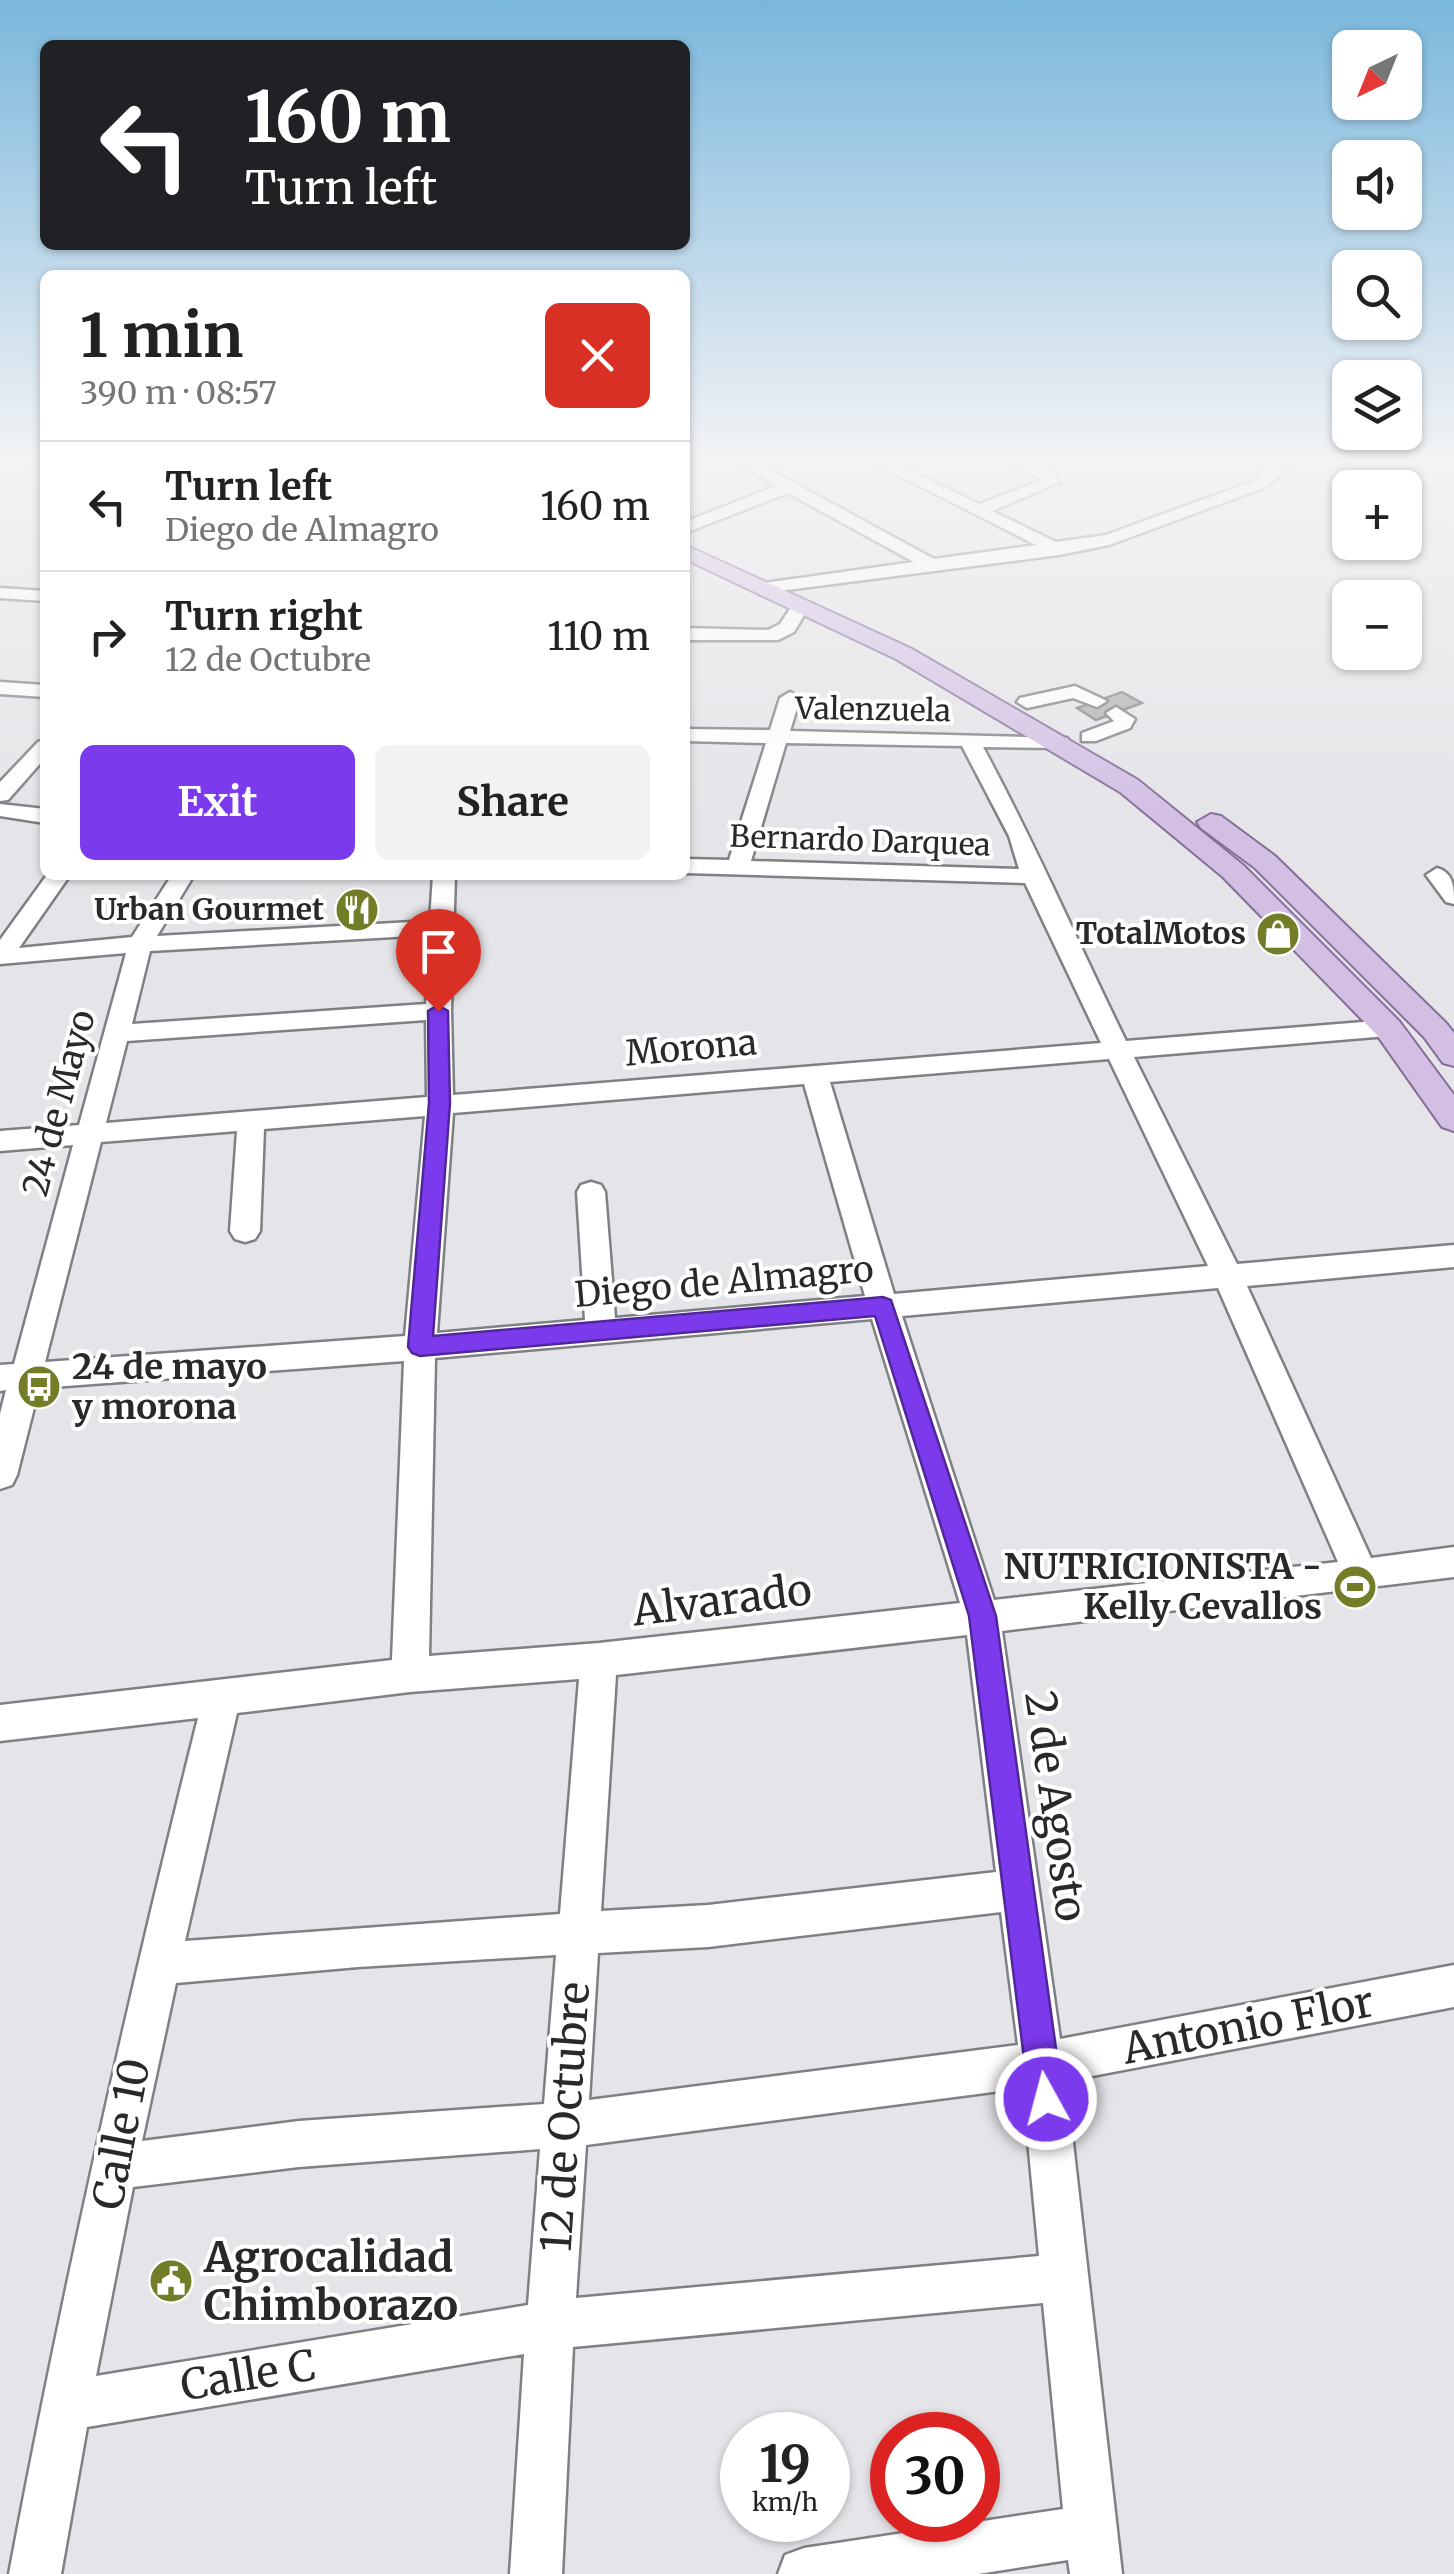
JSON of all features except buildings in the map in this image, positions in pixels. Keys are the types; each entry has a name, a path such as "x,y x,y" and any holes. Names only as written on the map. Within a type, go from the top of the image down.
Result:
{"main road":[{"path":"756,578 924,646 1089,737 1152,778 1265,862 1444,1030 1454,1054"},
{"path":"762,578 800,607 904,654 1060,742 1129,786 1233,870 1388,1028 1454,1120"}],"street":[{"path":"774,585 828,578"},
{"path":"0,593 40,596"},
{"path":"690,634 771,636 787,628 800,607"},
{"path":"0,688 40,691"},
{"path":"1027,702 1076,692 1097,701"},
{"path":"738,867 790,698"},
{"path":"1089,737 1123,724 1125,718 1116,713"},
{"name":"Valenzuela","path":"690,735 1060,742"},
{"path":"970,742 1020,836 1033,876 1228,1276 1360,1575"},
{"path":"0,795 40,751"},
{"path":"0,810 40,815"},
{"name":"Bernardo Darquea","path":"690,866 1033,876"},
{"path":"1437,875 1454,897"},
{"path":"0,958 55,880"},
{"name":"24 de Mayo","path":"0,1475 13,1377 89,1136 140,944 179,880"},
{"path":"410,1675 420,1347 440,1103 438,1011 444,880"},
{"path":"0,958 140,944 444,927"},
{"path":"116,1033 438,1011"},
{"name":"Morona","path":"0,1141 1388,1028"},
{"name":"2 de Agosto","path":"814,1073 982,1616 1042,2064 1094,2552"},
{"path":"244,1231 251,1120"},
{"path":"591,1192 600,1331"},
{"name":"Diego de Almagro","path":"13,1377 420,1347 1454,1256"},
{"name":"Alvarado","path":"0,1723 410,1675 599,1660 1454,1562"},
{"name":"12 de Octubre","path":"536,2574 550,2325 599,1660"},
{"name":"Calle 10","path":"35,2574 65,2406 157,1964 222,1698"},
{"path":"157,1964 358,1946 708,1926 1019,1890"},
{"name":"Antonio Flor","path":"114,2166 298,2144 565,2125 1042,2064 1454,1986"},
{"name":"Calle C","path":"65,2406 550,2325 1065,2277"},
{"path":"804,2574 1094,2552"}],"place":[{"name":"Urban Gourmet","path":"357,910"},
{"name":"TotalMotos","path":"1278,934"},
{"name":"24 de mayo y morona","path":"39,1387"},
{"name":"NUTRICIONISTA - Kelly Cevallos","path":"1355,1587"},
{"name":"Agrocalidad Chimborazo","path":"171,2281"}],"route":[{"path":"438,1011 440,1103 420,1347 883,1306 982,1616 1046,2099"}]}
